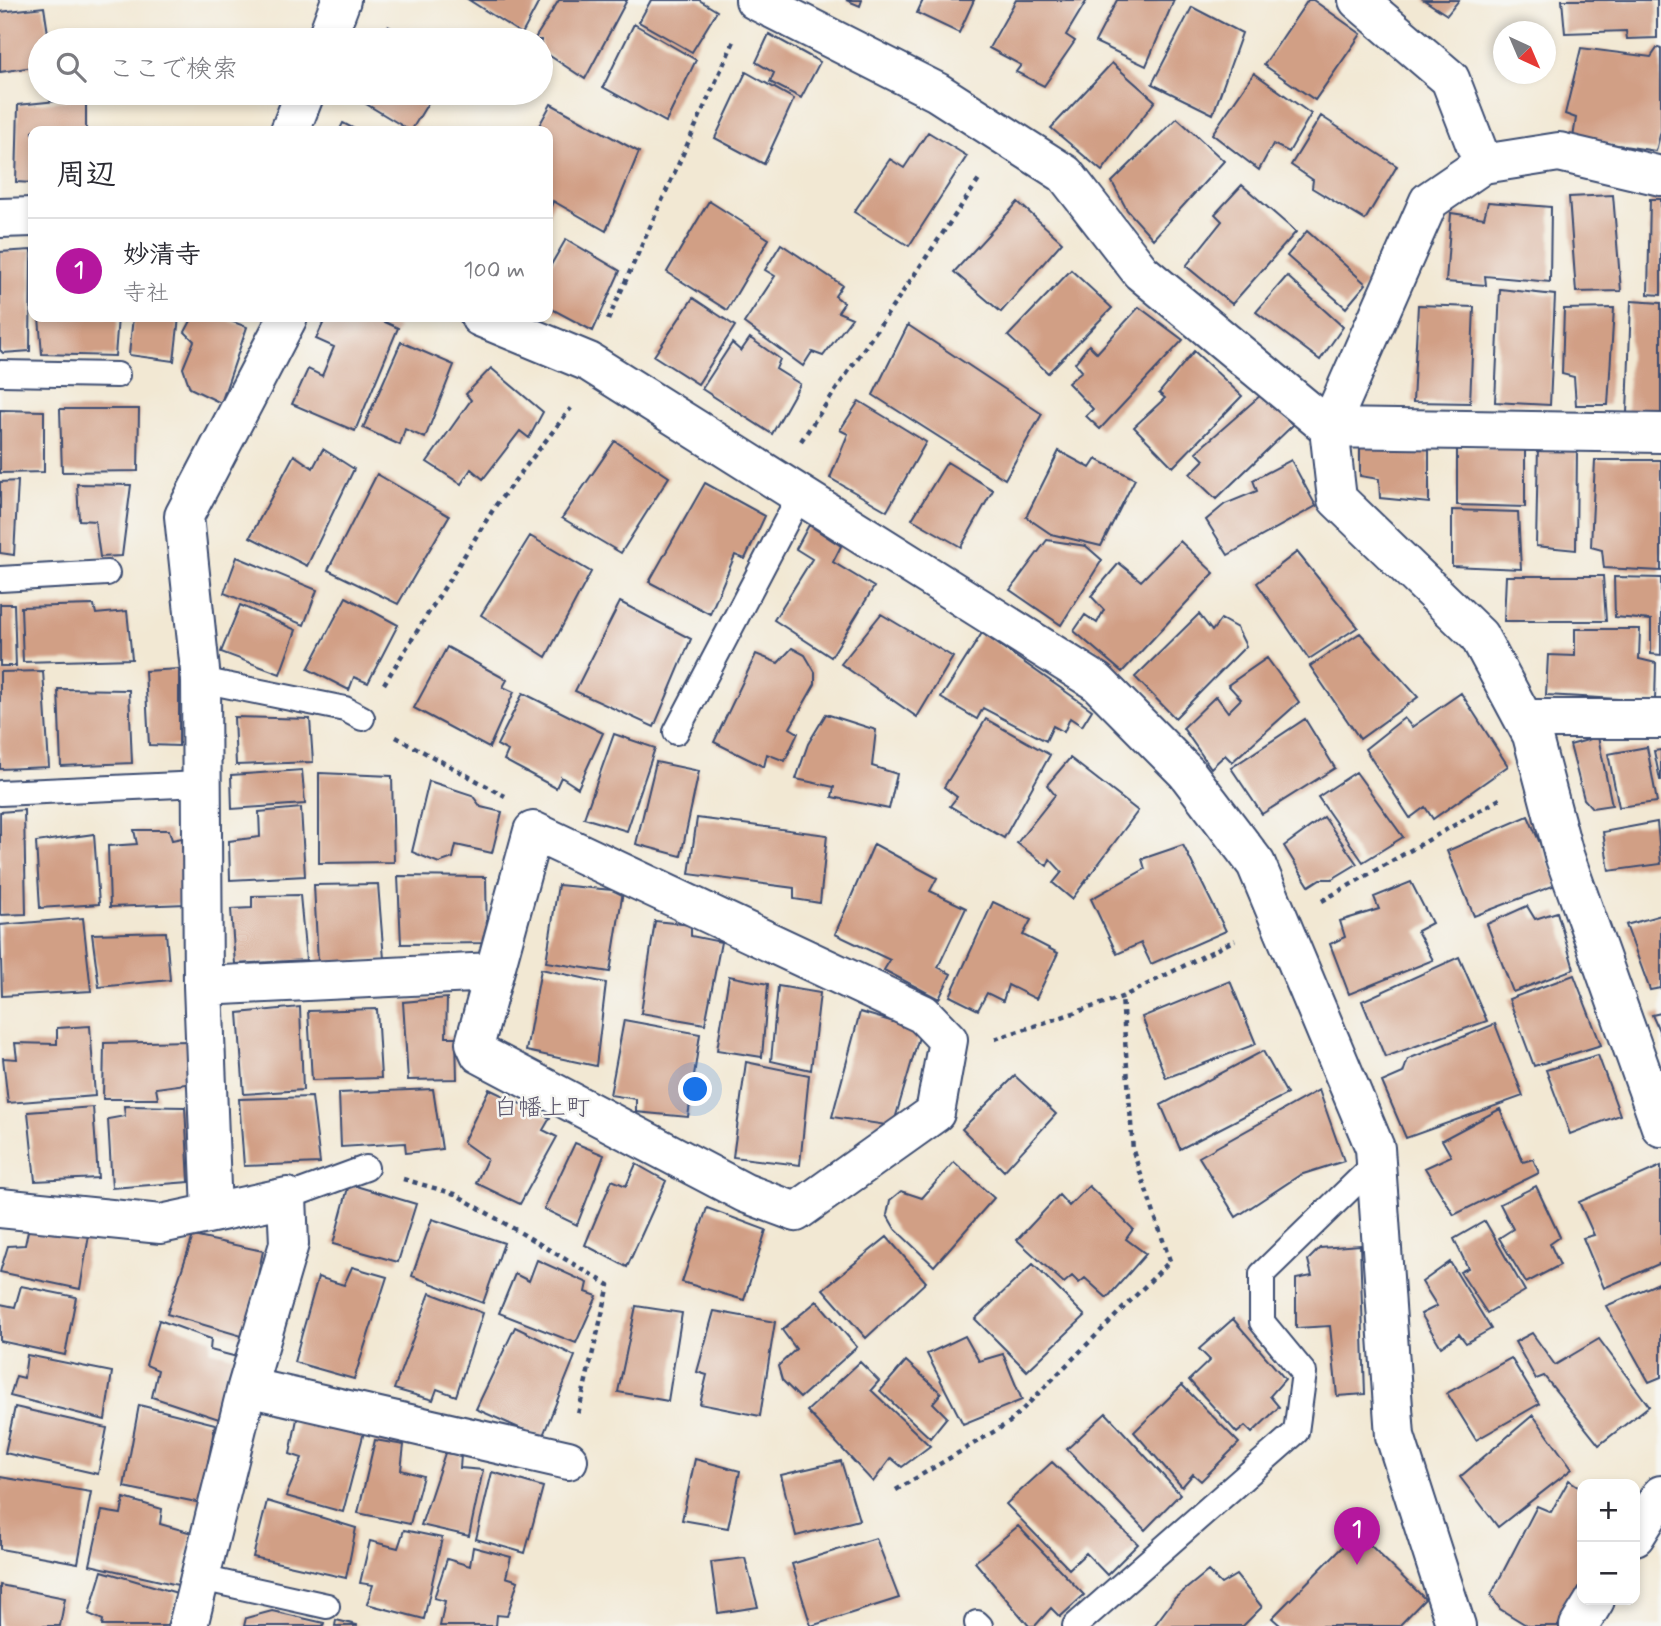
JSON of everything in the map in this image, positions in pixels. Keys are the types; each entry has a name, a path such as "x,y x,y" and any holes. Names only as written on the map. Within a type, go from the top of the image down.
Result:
{"street":[{"path":"330,28 341,0"},
{"path":"755,0 937,92 1065,174 1141,272 1329,428 1661,433"},
{"path":"1359,0 1450,79 1483,164"},
{"path":"292,126 300,105"},
{"path":"1661,176 1559,152 1483,164 1429,201 1329,428 1338,499 1479,636 1532,735 1564,855 1661,1127"},
{"path":"0,218 28,217"},
{"path":"212,1212 203,986 201,680 184,516 285,322"},
{"path":"492,322 594,366 1097,682 1187,773 1256,864 1375,1148 1395,1436 1456,1626"},
{"path":"1524,719 1661,719"},
{"path":"533,831 923,1014 948,1040 935,1113 796,1212 745,1193 480,1055 475,1043 533,831"},
{"path":"203,986 493,972"},
{"path":"0,1208 161,1224 288,1196 289,1244 247,1387 188,1626"},
{"path":"247,1387 568,1460"},
{"path":"1640,1528 1661,1495"},
{"path":"1579,1626 1592,1605"}],"lane":[{"path":"0,373 117,375"},
{"path":"676,732 787,487"},
{"path":"0,579 107,573"},
{"path":"201,680 345,709 362,718"},
{"path":"0,793 201,784"},
{"path":"1074,1626 1296,1432 1304,1373 1262,1322 1262,1274 1376,1163"},
{"path":"288,1196 366,1168"},
{"path":"201,1578 327,1606"}],"path":[{"path":"533,831 519,804 362,718 496,505 594,366 736,37"},
{"path":"787,487 1008,137"},
{"path":"945,1056 1122,997 1280,921 1543,774"},
{"path":"896,1490 1010,1422 1170,1261 1133,1151 1122,997"},
{"path":"366,1168 455,1194 609,1285 568,1460"}],"building":[{"path":"469,0 540,0 525,28 513,28"},
{"path":"559,0 627,0 585,79 553,58 553,28 542,28"},
{"path":"651,0 699,0 717,11 692,52 639,22"},
{"path":"846,0 862,0 860,6"},
{"path":"923,0 974,0 959,33 917,13"},
{"path":"1016,0 1087,0 1066,35 1075,41 1044,86 1016,72 1021,65 989,48"},
{"path":"1117,0 1174,0 1146,66 1095,42"},
{"path":"1308,0 1313,0 1361,34 1315,100 1264,65"},
{"path":"1424,0 1459,0 1447,15"},
{"path":"1562,0 1657,0 1657,38 1627,39 1626,31 1565,33"},
{"path":"44,7 47,28 28,28 28,68 0,72 0,12"},
{"path":"1192,7 1242,33 1213,114 1152,84"},
{"path":"634,24 696,60 666,122 603,87"},
{"path":"769,34 820,62 801,98 770,82 774,73 756,62"},
{"path":"1658,47 1661,48 1661,131 1656,151 1573,138 1576,118 1565,114 1581,48 1651,57"},
{"path":"1112,63 1155,101 1102,171 1051,128"},
{"path":"746,72 794,99 764,164 715,138"},
{"path":"1254,73 1311,114 1289,152 1273,144 1259,170 1212,134"},
{"path":"18,105 86,105 86,126 28,126 28,183 16,182"},
{"path":"368,105 427,105 414,126 403,126"},
{"path":"553,105 639,152 606,231 553,201 553,126 539,126"},
{"path":"1321,116 1397,166 1365,220 1312,188 1313,180 1291,165"},
{"path":"1177,118 1224,161 1153,239 1127,210 1112,182"},
{"path":"928,132 967,156 909,246 854,212 890,159 904,168"},
{"path":"1242,185 1296,232 1232,304 1186,266 1222,221 1215,214"},
{"path":"1613,195 1621,291 1576,292 1569,197"},
{"path":"1650,199 1661,199 1661,295 1648,294"},
{"path":"709,201 769,239 727,310 667,272"},
{"path":"1018,202 1062,242 1001,312 954,272"},
{"path":"1488,202 1551,207 1550,282 1485,276 1486,285 1446,282 1451,213 1484,218"},
{"path":"1307,231 1366,284 1346,308 1287,256"},
{"path":"566,239 620,271 593,331 553,310 553,261"},
{"path":"781,244 842,285 835,296 844,303 838,312 852,318 823,356 812,352 803,366 744,323 775,276 765,270"},
{"path":"28,250 30,351 3,353 0,350 0,252"},
{"path":"1071,270 1112,308 1048,373 1008,336"},
{"path":"1287,276 1343,327 1320,360 1256,312"},
{"path":"1500,289 1555,295 1550,405 1495,402"},
{"path":"693,298 735,326 698,384 654,356"},
{"path":"1631,301 1661,303 1661,415 1627,413"},
{"path":"1418,305 1474,307 1470,403 1413,402"},
{"path":"1139,307 1183,340 1100,429 1086,416 1093,409 1068,383 1082,371 1075,363 1089,345 1097,353"},
{"path":"1614,308 1608,405 1576,405 1574,377 1562,374 1564,309"},
{"path":"39,322 118,322 115,356 42,354"},
{"path":"132,322 178,322 174,361 129,355"},
{"path":"190,322 234,322 247,327 221,403 190,388 183,368 194,341 185,332"},
{"path":"324,322 385,322 398,328 355,431 292,404 308,369 322,376 334,347 316,339"},
{"path":"908,325 1042,414 1005,479 873,395"},
{"path":"750,338 780,359 776,369 800,384 772,434 702,389 732,343 741,351"},
{"path":"401,342 454,365 425,438 405,429 400,445 363,428"},
{"path":"1194,351 1242,396 1173,467 1134,427 1165,398 1159,393"},
{"path":"491,368 543,412 529,438 520,431 483,479 471,469 461,484 427,462 471,400 466,394"},
{"path":"1262,394 1293,425 1216,499 1190,474 1204,460 1196,452"},
{"path":"859,401 926,442 887,511 830,478 848,434 840,430"},
{"path":"60,409 139,409 138,471 62,472"},
{"path":"0,410 44,411 44,472 0,473"},
{"path":"1360,440 1429,441 1429,503 1380,498 1379,479 1360,476"},
{"path":"615,441 669,477 621,553 562,518"},
{"path":"1538,446 1577,449 1576,550 1536,546"},
{"path":"1457,448 1525,448 1525,507 1457,505"},
{"path":"323,449 354,469 307,566 250,537 294,455 313,468"},
{"path":"1059,451 1090,468 1096,459 1135,479 1101,546 1051,534 1026,517"},
{"path":"1291,460 1316,506 1228,555 1206,520 1225,504 1257,491 1253,480"},
{"path":"1595,460 1661,460 1661,571 1604,568 1602,550 1591,547"},
{"path":"947,462 993,490 961,547 912,519"},
{"path":"377,474 449,516 398,604 328,570"},
{"path":"18,481 14,555 0,553 0,482"},
{"path":"705,483 765,516 745,559 735,555 710,614 649,582"},
{"path":"77,484 131,485 122,556 100,557 95,521 79,520"},
{"path":"1452,510 1518,512 1521,569 1452,566"},
{"path":"809,525 841,546 833,562 874,587 831,657 774,620 812,559 796,549"},
{"path":"530,536 591,572 546,657 481,615"},
{"path":"1047,540 1086,546 1102,560 1061,625 1010,590"},
{"path":"1180,541 1214,573 1122,672 1074,631 1085,615 1097,623 1104,610 1091,596 1119,563 1141,581"},
{"path":"1297,552 1358,627 1309,659 1257,583"},
{"path":"237,557 317,590 304,625 224,593"},
{"path":"1506,576 1603,576 1606,621 1504,621"},
{"path":"1614,577 1661,578 1661,655 1651,654 1651,620 1615,617"},
{"path":"346,597 398,625 368,683 354,677 349,690 308,669"},
{"path":"620,602 691,639 654,727 575,691"},
{"path":"0,604 14,604 16,666 0,666"},
{"path":"94,605 96,614 127,611 132,659 23,662 21,607"},
{"path":"240,605 296,630 280,674 221,652"},
{"path":"881,614 953,657 917,717 841,664"},
{"path":"1199,614 1212,631 1221,619 1237,628 1246,646 1175,718 1135,677"},
{"path":"1575,629 1640,629 1639,659 1656,663 1655,701 1546,695 1548,655 1575,656"},
{"path":"982,633 1092,710 1082,726 1070,718 1064,732 1053,726 1046,741 983,708 977,719 941,698"},
{"path":"1360,633 1418,697 1360,739 1310,666"},
{"path":"447,647 507,680 503,687 514,692 489,748 414,708"},
{"path":"792,648 805,655 815,672 815,684 790,728 798,733 785,761 767,754 764,767 714,742 756,654 778,663"},
{"path":"1267,658 1299,702 1232,762 1225,755 1211,768 1183,728 1216,696 1228,712 1241,699 1228,685"},
{"path":"179,669 179,746 149,745 145,671"},
{"path":"43,671 49,767 0,769 0,672"},
{"path":"58,689 129,690 132,763 61,766"},
{"path":"523,693 603,733 578,788 561,777 556,788 504,760 508,751 497,745"},
{"path":"1461,693 1508,766 1433,819 1425,807 1410,818 1365,749 1404,718 1412,727"},
{"path":"826,714 876,730 872,766 897,774 889,809 832,797 834,787 796,779 808,744"},
{"path":"234,717 310,719 313,762 236,765"},
{"path":"986,719 1050,755 1004,838 950,806 957,797 944,787"},
{"path":"1305,719 1335,768 1262,814 1231,768"},
{"path":"614,734 655,748 627,831 584,818"},
{"path":"1598,737 1612,805 1592,808 1584,799 1570,745"},
{"path":"1647,747 1657,802 1619,807 1608,754"},
{"path":"1661,750 1661,780 1660,780 1654,751"},
{"path":"1070,758 1138,811 1072,899 1053,883 1062,872 1050,859 1047,866 1017,843 1055,795 1047,785"},
{"path":"656,762 699,771 681,856 636,844"},
{"path":"302,770 305,804 232,809 231,775"},
{"path":"1356,772 1403,837 1363,862 1318,797"},
{"path":"319,773 392,776 394,862 319,863"},
{"path":"429,781 472,795 481,807 502,812 492,853 456,845 453,858 439,863 412,852"},
{"path":"301,808 305,876 230,880 229,841 260,837 259,812"},
{"path":"24,810 26,914 0,915 0,812"},
{"path":"1528,816 1558,884 1474,916 1447,851"},
{"path":"1324,817 1357,864 1332,879 1320,879 1309,886 1284,846"},
{"path":"697,818 827,835 820,903 794,899 794,888 689,874"},
{"path":"1657,822 1661,864 1609,871 1603,832"},
{"path":"134,830 169,830 172,840 182,838 186,904 110,907 108,846 137,844"},
{"path":"94,834 99,904 40,908 36,842"},
{"path":"874,844 937,878 930,891 966,908 938,967 951,974 939,999 884,970 890,960 835,934"},
{"path":"1183,845 1226,931 1151,964 1141,943 1117,954 1091,899 1145,869 1142,859"},
{"path":"398,876 486,877 487,943 401,944"},
{"path":"1411,882 1432,923 1417,931 1433,960 1349,994 1330,944 1345,937 1340,921 1379,909 1374,897"},
{"path":"378,884 384,959 318,962 314,885"},
{"path":"558,885 623,891 610,972 546,962"},
{"path":"300,895 306,960 235,964 231,909 252,908 252,896"},
{"path":"993,902 1031,920 1023,935 1058,953 1036,999 1008,985 1003,1001 987,993 978,1010 950,996"},
{"path":"1527,906 1535,919 1557,912 1574,969 1513,992 1487,924"},
{"path":"1661,915 1661,988 1650,990 1626,925"},
{"path":"83,918 91,991 2,996 0,925"},
{"path":"655,921 691,925 691,936 721,942 705,1024 641,1013"},
{"path":"166,932 170,980 99,987 92,934"},
{"path":"1459,957 1487,1021 1385,1057 1362,1001"},
{"path":"541,969 606,983 596,1066 526,1051"},
{"path":"1574,975 1601,1045 1534,1066 1509,999"},
{"path":"729,976 768,984 762,1057 717,1050"},
{"path":"1230,981 1256,1044 1166,1078 1142,1017"},
{"path":"778,986 820,993 811,1070 771,1061"},
{"path":"447,998 446,1037 456,1037 457,1079 408,1080 403,1002"},
{"path":"300,1007 303,1090 244,1094 238,1013"},
{"path":"377,1009 381,1078 312,1080 308,1011"},
{"path":"860,1012 921,1030 893,1126 832,1117"},
{"path":"1661,1013 1661,1035 1652,1015"},
{"path":"624,1020 700,1034 688,1117 636,1112 636,1099 610,1095"},
{"path":"1495,1024 1523,1096 1406,1138 1382,1082 1403,1073 1408,1059"},
{"path":"90,1026 95,1096 8,1103 3,1058 17,1059 15,1043 57,1044 57,1028"},
{"path":"188,1041 193,1083 156,1088 158,1099 103,1099 104,1043"},
{"path":"1263,1051 1287,1094 1180,1149 1161,1105"},
{"path":"1598,1055 1620,1115 1570,1134 1546,1070"},
{"path":"746,1062 809,1075 800,1165 733,1157"},
{"path":"1015,1076 1056,1114 1004,1171 962,1129"},
{"path":"433,1089 442,1149 406,1153 405,1143 341,1147 339,1093"},
{"path":"489,1089 550,1118 543,1130 557,1137 520,1204 476,1183 487,1159 463,1142"},
{"path":"1319,1090 1344,1161 1300,1175 1236,1217 1199,1157"},
{"path":"312,1097 320,1163 244,1166 239,1099"},
{"path":"124,1106 185,1107 189,1182 112,1188 108,1119 125,1116"},
{"path":"93,1107 98,1178 35,1181 28,1112"},
{"path":"1500,1109 1523,1162 1533,1159 1539,1173 1454,1215 1425,1168 1451,1156 1442,1140"},
{"path":"575,1143 604,1155 577,1225 544,1209"},
{"path":"954,1162 994,1198 934,1266 895,1229 887,1215 890,1200 901,1191 922,1198"},
{"path":"636,1164 666,1181 627,1267 585,1245 612,1180 626,1186"},
{"path":"1661,1166 1661,1263 1604,1288 1583,1238 1594,1235 1579,1202"},
{"path":"349,1184 416,1204 398,1262 333,1244"},
{"path":"1089,1186 1133,1229 1126,1239 1146,1254 1107,1298 1085,1278 1079,1283 1072,1276 1064,1283 1017,1240 1059,1195 1069,1206"},
{"path":"1536,1186 1560,1237 1550,1244 1560,1265 1526,1283 1499,1238 1513,1229 1500,1204"},
{"path":"707,1208 766,1230 744,1300 682,1282"},
{"path":"432,1219 504,1243 483,1303 412,1276"},
{"path":"1485,1221 1525,1291 1487,1313 1460,1272 1468,1268 1454,1239"},
{"path":"30,1222 89,1235 80,1289 0,1272 8,1246 25,1245"},
{"path":"193,1236 263,1251 245,1337 167,1314"},
{"path":"887,1237 926,1282 866,1338 823,1289"},
{"path":"1360,1245 1365,1394 1337,1396 1330,1326 1296,1328 1296,1279 1312,1276 1308,1260 1320,1248"},
{"path":"537,1260 588,1283 586,1292 597,1296 576,1343 499,1313 515,1274 529,1281"},
{"path":"1450,1262 1491,1329 1466,1343 1459,1334 1441,1347 1421,1314 1437,1306 1422,1282"},
{"path":"1033,1264 1085,1316 1027,1371 975,1319"},
{"path":"352,1267 387,1277 354,1379 294,1362 318,1277 344,1285"},
{"path":"1661,1282 1661,1377 1649,1382 1606,1306"},
{"path":"21,1286 76,1297 65,1355 0,1341 0,1304 15,1307"},
{"path":"430,1293 483,1313 456,1396 437,1389 433,1400 394,1389"},
{"path":"817,1301 857,1347 800,1398 782,1380 778,1366 796,1349 782,1330"},
{"path":"636,1306 682,1313 668,1401 618,1392"},
{"path":"714,1311 775,1322 760,1416 700,1404 707,1375 697,1372"},
{"path":"1233,1319 1285,1379 1270,1396 1279,1407 1252,1433 1245,1426 1237,1433 1189,1380 1210,1360 1199,1349"},
{"path":"159,1320 211,1339 210,1350 241,1358 225,1421 152,1397 158,1370 146,1365"},
{"path":"515,1327 575,1356 542,1438 476,1409"},
{"path":"1532,1333 1555,1365 1599,1339 1649,1406 1599,1445 1544,1376 1536,1379 1515,1342"},
{"path":"965,1336 979,1361 1003,1354 1022,1400 963,1424 927,1354"},
{"path":"27,1355 112,1372 105,1420 10,1396 16,1376 24,1378"},
{"path":"1511,1358 1539,1404 1476,1440 1447,1393"},
{"path":"906,1361 941,1393 933,1403 947,1417 930,1438 880,1391"},
{"path":"860,1362 879,1381 871,1390 930,1446 902,1467 891,1458 873,1482 807,1411"},
{"path":"1182,1385 1239,1443 1201,1481 1193,1474 1182,1487 1134,1432"},
{"path":"139,1405 215,1424 201,1503 124,1487"},
{"path":"15,1407 107,1428 98,1474 5,1453"},
{"path":"1106,1413 1180,1494 1145,1530 1067,1449"},
{"path":"298,1414 365,1428 343,1512 286,1496 302,1458 290,1454"},
{"path":"1533,1415 1572,1469 1498,1527 1460,1477"},
{"path":"375,1440 404,1445 401,1470 423,1476 410,1524 358,1513"},
{"path":"445,1453 461,1455 460,1468 483,1470 469,1536 421,1525"},
{"path":"695,1459 740,1471 728,1528 682,1520"},
{"path":"841,1461 859,1520 796,1536 781,1475"},
{"path":"1052,1462 1138,1544 1107,1575 1086,1553 1069,1569 1006,1504"},
{"path":"492,1472 543,1487 525,1553 476,1539"},
{"path":"0,1477 91,1492 78,1563 0,1549"},
{"path":"1569,1480 1577,1486 1577,1591 1558,1626 1528,1626 1500,1609 1491,1595 1537,1506 1551,1512"},
{"path":"124,1498 162,1509 160,1524 192,1533 178,1585 90,1565 102,1511 121,1514"},
{"path":"267,1501 356,1528 346,1578 253,1557"},
{"path":"1018,1526 1084,1595 1060,1617 1051,1608 1035,1626 1029,1626 975,1562"},
{"path":"404,1530 442,1538 424,1619 367,1604 373,1585 360,1583 370,1541 398,1548"},
{"path":"1357,1532 1425,1599 1399,1626 1281,1626 1272,1618"},
{"path":"876,1538 899,1598 811,1626 792,1564"},
{"path":"473,1547 511,1557 506,1577 518,1581 507,1616 497,1615 496,1626 440,1626 445,1601 434,1598 447,1559 470,1566"},
{"path":"745,1558 758,1607 718,1613 711,1562"},
{"path":"102,1571 177,1593 167,1626 102,1626 103,1620 89,1614"},
{"path":"1208,1571 1221,1584 1236,1575 1262,1607 1243,1626 1154,1626 1175,1598"},
{"path":"0,1585 65,1598 60,1626 0,1626"},
{"path":"272,1611 324,1623 323,1626 244,1626 246,1618"},
{"path":"336,1620 357,1625 357,1626 335,1626"}],"place":[{"name":"妙清寺","path":"1357,1565"}],"district":[{"name":"白幡上町","path":"542,1107"}]}
